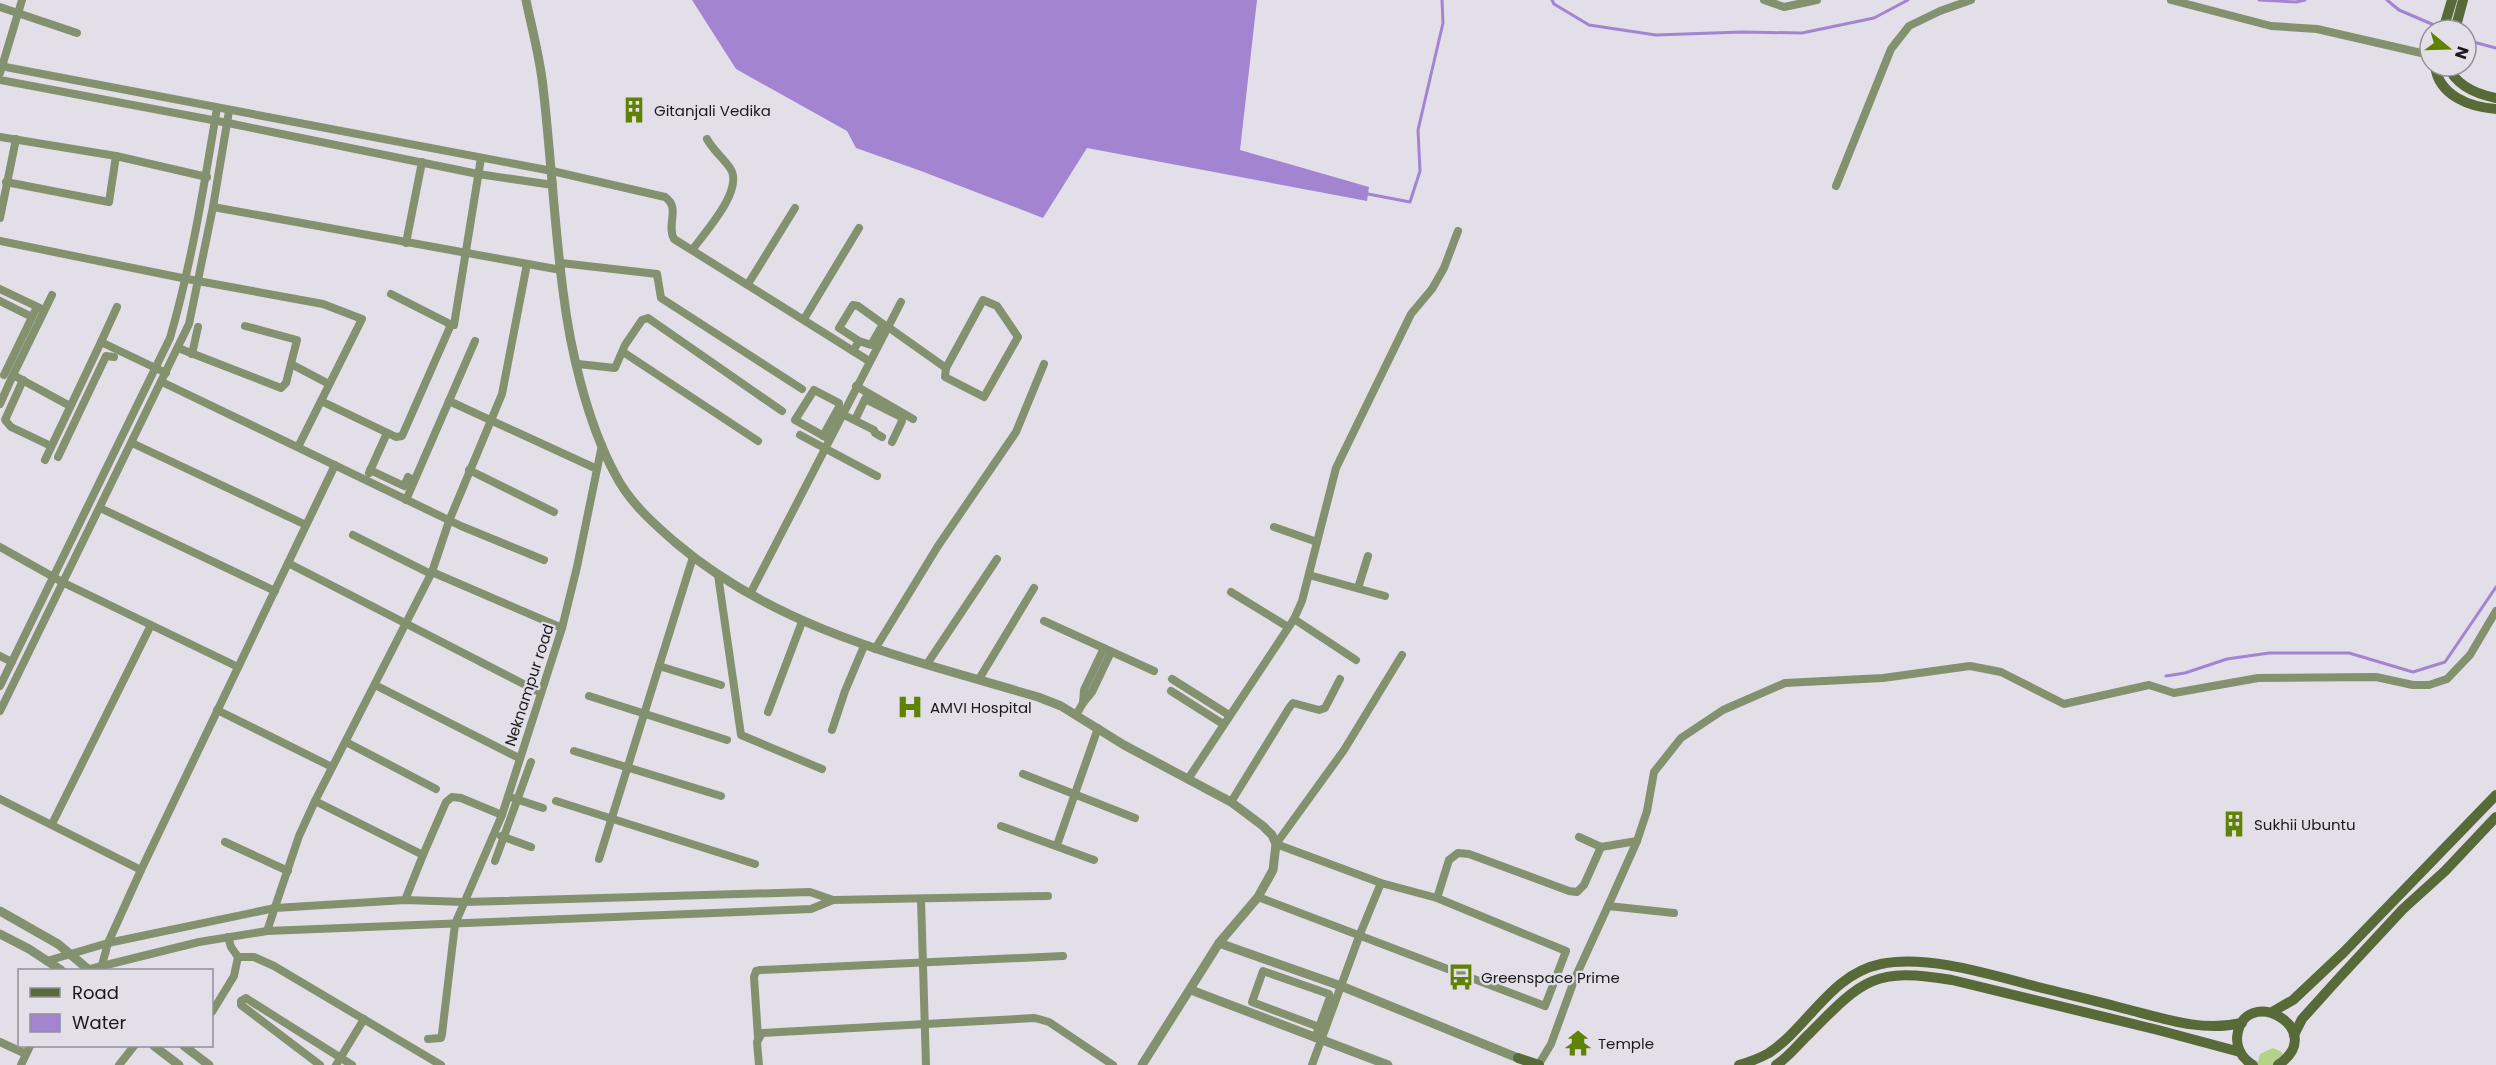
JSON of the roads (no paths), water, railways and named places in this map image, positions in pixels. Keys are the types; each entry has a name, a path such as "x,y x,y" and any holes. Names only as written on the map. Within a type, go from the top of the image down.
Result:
{"main road":[{"path":"2451,18 2452,0"},
{"path":"2455,18 2463,0"},
{"path":"2439,78 2462,102 2496,109"},
{"path":"2455,78 2480,95 2496,98"},
{"path":"2243,1058 2238,1032 2242,1023 2252,1014 2272,1012 2293,1000 2344,952 2496,795"},
{"path":"2280,1064 2290,1053 2294,1035 2302,1019 2403,909 2445,871 2496,817"},
{"path":"1739,1065 1768,1053 1795,1030 1845,980 1864,969 1882,964 1914,961 2001,978 2181,1024 2222,1028 2242,1023"},
{"path":"1776,1065 1843,999 1865,983 1887,976 1922,975 1952,980 2158,1030 2243,1058 2253,1065"},
{"path":"2272,1012 2286,1020 2294,1035"},
{"path":"1520,1061 1539,1065"}],"street":[{"path":"22,0 1,69 552,171 665,197 672,201 674,209 671,233 674,239 869,361"},
{"path":"526,0 543,83 563,292 587,410 615,474 643,513 693,557 718,575 802,622 864,646 1038,697 1076,715 1231,802 1263,826 1272,835 1276,844 1381,883 1437,898 1566,951 1545,1006 1258,897"},
{"path":"1764,0 1784,7 1817,0"},
{"path":"1836,186 1891,49 1909,26 1940,11 1971,0"},
{"path":"2171,0 2271,26 2317,28 2418,52"},
{"path":"0,7 77,33"},
{"path":"0,80 228,123 478,174 553,185"},
{"path":"0,686 170,338 187,279 207,177 217,108"},
{"path":"0,711 189,324 213,207 229,111"},
{"path":"355,148 357,135"},
{"path":"0,136 116,156 207,177"},
{"path":"693,249 723,208 733,188 734,179 730,169 707,139"},
{"path":"0,218 16,140"},
{"path":"6,182 109,202 116,156"},
{"path":"454,326 481,158"},
{"path":"406,243 422,162"},
{"path":"213,207 527,264 657,274 662,298 802,389"},
{"path":"748,285 795,208"},
{"path":"804,320 859,228"},
{"path":"1188,779 1294,619 1302,602 1335,468 1411,315 1432,289 1444,268 1458,231"},
{"path":"0,241 324,304 362,319 298,447"},
{"path":"267,931 315,801 432,573 449,521 502,394 527,264"},
{"path":"0,289 41,308"},
{"path":"321,401 396,437 402,436 450,327 448,323 391,294"},
{"path":"0,404 7,375 32,317 52,295"},
{"path":"983,300 997,306 1018,337 986,396 982,397 945,377 946,368 983,300"},
{"path":"0,301 32,317"},
{"path":"750,594 825,448 826,438 901,302"},
{"path":"853,305 858,306 883,324 871,345 859,340 839,328 853,305"},
{"path":"45,460 117,307"},
{"path":"7,375 41,308"},
{"path":"578,364 612,369 618,366 623,352 642,320 648,318 782,411"},
{"path":"178,348 281,388 286,383 295,338 245,326"},
{"path":"192,354 198,327"},
{"path":"888,327 946,368"},
{"path":"853,351 859,340"},
{"path":"406,500 475,341"},
{"path":"100,342 166,373"},
{"path":"623,352 758,441"},
{"path":"58,457 106,356 114,357"},
{"path":"291,364 329,384"},
{"path":"875,649 938,546 1016,432 1044,364"},
{"path":"7,375 82,407"},
{"path":"23,380 5,420 11,427 51,446"},
{"path":"162,382 449,521 544,560"},
{"path":"856,386 913,418"},
{"path":"826,438 795,420 814,390 839,403 842,410 882,437"},
{"path":"855,420 867,399 901,417 902,421 892,442"},
{"path":"449,401 597,469"},
{"path":"366,480 387,433"},
{"path":"800,435 877,476"},
{"path":"132,443 306,525"},
{"name":"Neknampur road","path":"428,1039 441,1038 455,924 502,814 562,628 602,445"},
{"path":"102,965 108,943 141,870 335,465"},
{"path":"370,470 404,486 408,477 414,481"},
{"path":"469,470 554,512"},
{"path":"100,508 275,591"},
{"path":"1274,527 1317,542"},
{"path":"353,535 432,573 562,628"},
{"path":"0,547 64,583 238,667"},
{"path":"1358,588 1368,556"},
{"path":"599,859 693,557"},
{"path":"927,664 997,559"},
{"path":"288,562 541,693"},
{"path":"718,575 741,735 822,769"},
{"path":"1309,575 1385,596"},
{"path":"978,679 1034,588"},
{"path":"1231,592 1288,627"},
{"path":"1539,1065 1551,1044 1575,978 1637,841 1647,811 1654,772 1681,738 1723,710 1785,683 1883,678 1970,666 2001,672 2064,704 2149,685 2174,693 2258,678 2376,677 2413,686 2429,685 2447,679 2470,655 2496,611"},
{"path":"1294,619 1356,660"},
{"path":"1044,621 1154,671"},
{"path":"768,712 802,622"},
{"path":"52,824 151,625"},
{"path":"832,730 864,646"},
{"path":"1076,715 1083,703 1084,690 1107,650"},
{"path":"0,656 12,662"},
{"path":"1142,1065 1219,943 1258,897 1273,870 1276,844 1344,750 1402,656"},
{"path":"659,666 722,686"},
{"path":"1172,679 1229,715"},
{"path":"1231,802 1293,703 1319,710 1325,708 1340,679"},
{"path":"375,685 519,758"},
{"path":"1171,691 1223,724"},
{"path":"589,696 727,740"},
{"path":"218,710 332,767"},
{"path":"1057,845 1098,728"},
{"path":"346,742 436,789"},
{"path":"574,750 721,796"},
{"path":"495,861 531,762"},
{"path":"1023,774 1135,818"},
{"path":"405,900 446,802 452,797 461,798 502,814"},
{"path":"507,797 543,808"},
{"path":"0,799 141,870"},
{"path":"315,801 423,855"},
{"path":"556,801 755,864"},
{"path":"1001,826 1094,860"},
{"path":"494,834 531,847"},
{"path":"1579,837 1601,847 1637,841"},
{"path":"225,842 288,871"},
{"path":"1437,898 1449,860 1458,853 1469,854 1577,892 1584,885 1601,847"},
{"path":"1318,1040 1381,883"},
{"path":"47,960 108,943 275,908 405,900 464,902 810,892 833,900 1048,896"},
{"path":"921,898 926,1065"},
{"path":"91,969 228,937 267,931 811,909 833,900"},
{"path":"1608,906 1674,913"},
{"path":"0,911 40,933 87,969"},
{"path":"0,934 60,969"},
{"path":"213,1010 234,976 238,957 228,937"},
{"path":"1219,943 1341,986 1520,1061"},
{"path":"759,1065 754,976 756,971 923,961 1063,956"},
{"path":"238,957 254,957 274,966 441,1065"},
{"path":"1312,1065 1319,1027 1330,997 1327,992 1263,970 1252,1002 1319,1027"},
{"path":"1191,990 1388,1065"},
{"path":"320,1065 241,1005 241,1001 246,998 339,1062 352,1065"},
{"path":"758,1037 762,1033 1035,1018 1049,1022 1113,1065"},
{"path":"339,1062 364,1019"},
{"path":"0,1041 27,1054"},
{"path":"21,1065 30,1047"},
{"path":"119,1065 134,1047"},
{"path":"155,1047 179,1065"},
{"path":"187,1047 209,1065"}],"water":[{"path":"692,0 1257,0 1240,150 1369,187 1367,201 1087,148 1043,218 856,148 847,131 736,69"}],"waterway":[{"path":"1368,194 1410,202 1420,171 1418,130 1443,23 1442,0"},
{"path":"1552,0 1554,4 1589,25 1656,35 1742,32 1802,33 1874,18 1908,0"},
{"path":"2259,0 2296,2 2305,0"},
{"path":"2387,0 2399,10 2418,18"},
{"path":"2478,43 2496,48"},
{"path":"2166,676 2185,673 2227,659 2269,653 2349,653 2413,672 2445,662 2496,587"}],"place":[{"name":"Gitanjali Vedika","path":"634,110"},
{"name":"AMVI Hospital","path":"910,707"},
{"name":"Sukhii Ubuntu","path":"2234,824"},
{"name":"Greenspace Prime","path":"1461,977"},
{"name":"Temple","path":"1578,1043"}]}
